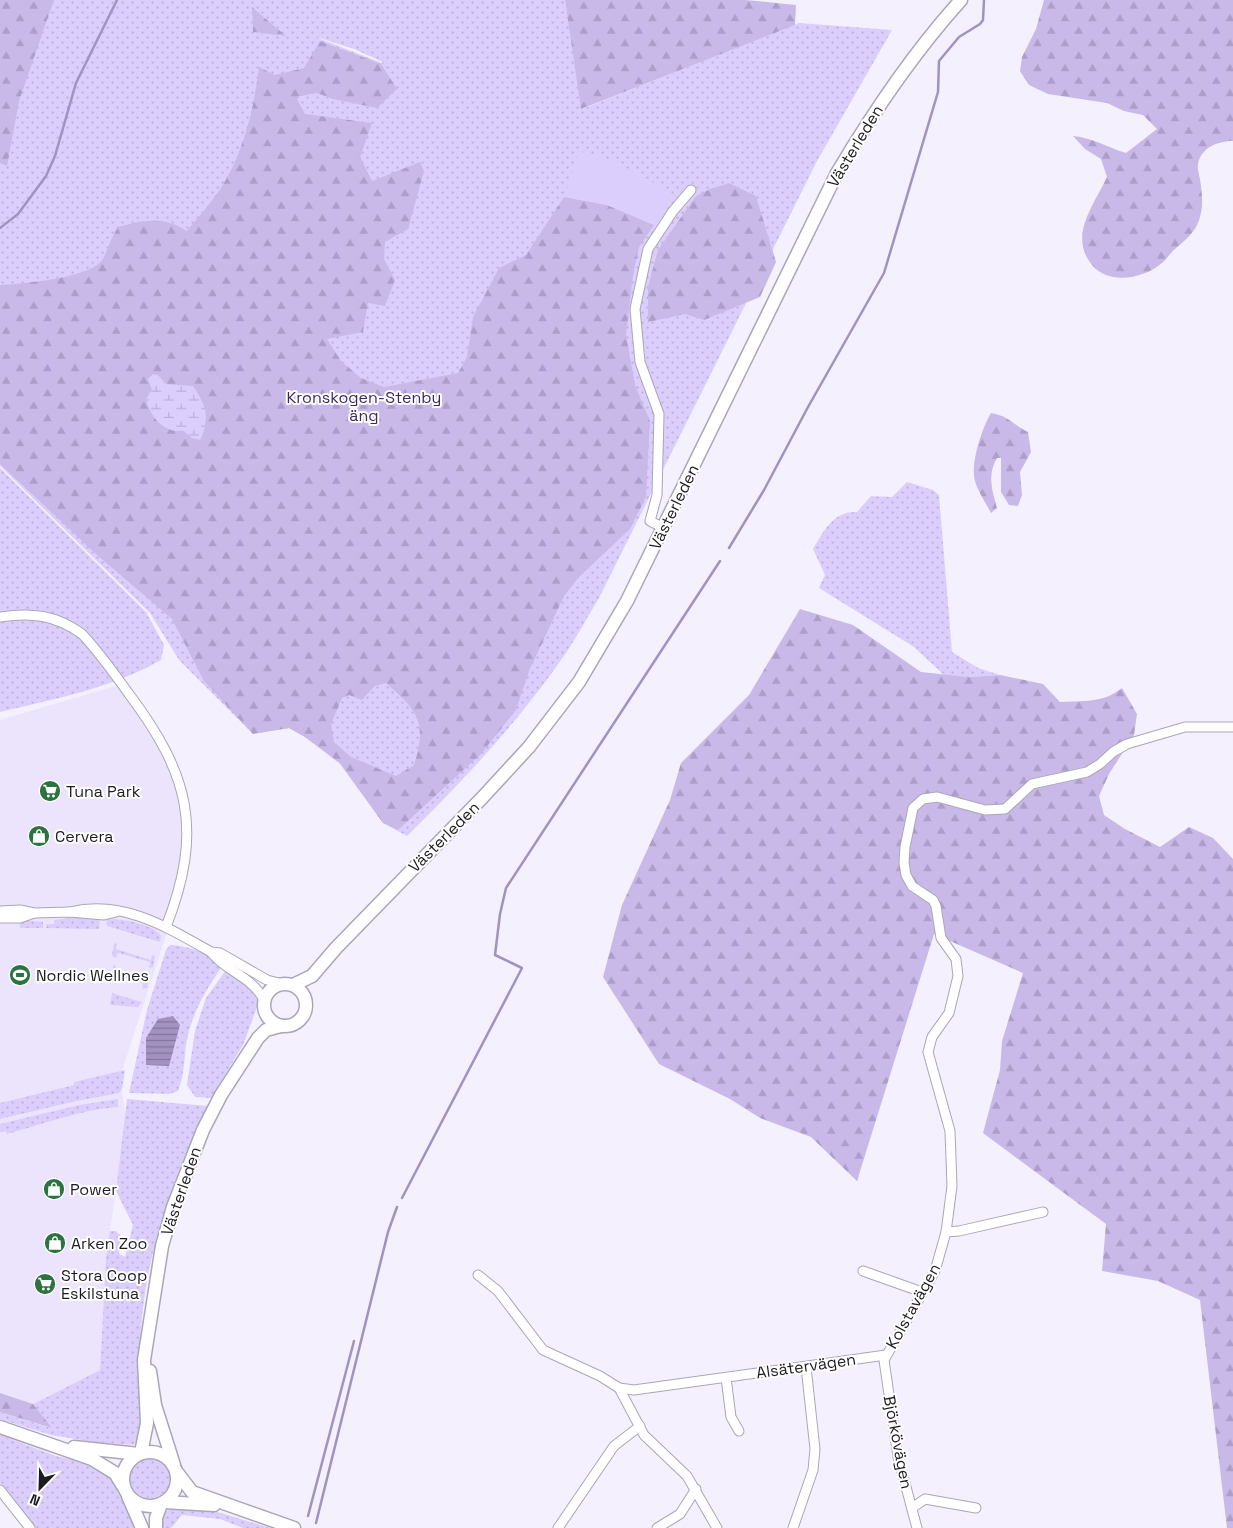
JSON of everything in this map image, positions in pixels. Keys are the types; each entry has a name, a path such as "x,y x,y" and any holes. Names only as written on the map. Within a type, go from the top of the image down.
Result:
{"main road":[{"name":"Västerleden","path":"288,984 307,980 320,968 342,941 501,778 546,726 579,682 611,632 664,528 838,173 875,111 899,76 961,0"},
{"name":"Västerleden","path":"306,1002 320,968"},
{"path":"288,984 302,992 306,1002 305,1012 299,1020 290,1025 280,1026 271,1021 264,1004 271,989 288,984"},
{"name":"Västerleden","path":"248,1051 264,1004"},
{"name":"Västerleden","path":"140,1454 146,1428 144,1360 148,1343 151,1304 162,1246 172,1207 202,1130 248,1051 266,1030 280,1026"},
{"name":"Västerleden","path":"148,1343 155,1405 175,1469"},
{"path":"0,1427 56,1445 103,1464 115,1473 134,1501 141,1505 162,1503 226,1506"},
{"path":"56,1445 140,1454 161,1454 192,1492 226,1506 294,1528"},
{"path":"140,1454 133,1457 125,1469 123,1482 142,1528"},
{"path":"156,1528 156,1518 162,1503 175,1489 175,1469"}],"street":[{"path":"664,528 650,521 658,495 660,414 640,362 635,309 648,249 673,211 691,190"},
{"path":"0,617 16,615 46,616 72,626 82,634 134,701 168,751 183,791 188,836 182,876 166,926"},
{"name":"Kolstavägen","path":"886,1355 937,1266 946,1232 952,1186 950,1132 928,1052 932,1037 946,1019 951,1006 958,980 958,968 956,959 941,938 936,906 933,900 912,886 904,869 905,847 913,808 923,798 937,797 985,810 1005,809 1032,784 1087,772 1127,744 1185,727 1233,727"},
{"path":"0,911 20,910 34,913 70,912 103,907 138,916 166,926 211,952 216,958 253,984 264,1004"},
{"path":"0,918 20,918 34,913"},
{"path":"211,952 220,953 267,980 288,984"},
{"path":"946,1232 959,1231 1043,1212"},
{"path":"863,1271 922,1292"},
{"path":"478,1274 498,1291 543,1350 556,1358 600,1376 619,1388 650,1442 679,1467 696,1488 717,1528"},
{"name":"Alsätervägen","path":"619,1388 634,1390 886,1355"},
{"name":"Björkövägen","path":"886,1355 884,1360 898,1457 916,1528"},
{"path":"793,1528 814,1458 806,1367"},
{"path":"726,1378 731,1417 739,1431"},
{"path":"558,1528 614,1446 640,1426"},
{"path":"657,1528 680,1514 696,1488"},
{"path":"0,1490 30,1528"},
{"path":"912,1508 925,1499 976,1508"}],"shaded area":[{"path":"122,684 146,716 186,802 180,892 120,1077 126,1121 106,1258 100,1370 33,1404 0,1393 0,720"},
{"path":"173,1016 180,1025 169,1066 146,1065 146,1038 158,1019"}],"green space":[{"name":"Kronskogen-Stenby äng","path":"0,0 565,0 582,109 799,23 892,30 817,161 599,598 575,639 548,678 511,725 471,771 407,836 383,823 340,764 305,737 289,728 253,734 179,660 150,613 0,466","holes":["313,36 354,49 383,62"]},
{"path":"0,0 54,0 19,101 7,166 0,163"},
{"path":"565,0 746,0 796,5 795,25 581,109"},
{"path":"1044,0 1233,0 1233,141 1211,146 1203,153 1198,166 1202,210 1197,225 1189,236 1164,261 1146,273 1127,278 1108,276 1099,272 1085,254 1082,243 1086,221 1107,177 1101,159 1085,149 1073,136 1094,141 1126,153 1157,129 1143,115 1124,111 1107,103 1048,94 1029,85 1020,71 1022,57 1036,29"},
{"path":"252,7 286,36 253,32"},
{"name":"Kronskogen-Stenby äng","path":"320,41 381,64 397,89 377,108 333,99 317,93 296,97 305,114 372,123 360,157 372,181 420,162 424,171 408,229 385,242 384,259 395,280 385,306 368,303 363,332 327,339 341,361 361,378 384,387 458,373 467,357 473,317 499,268 526,255 564,197 607,205 654,225 639,247 633,275 626,335 635,385 650,421 646,497 630,529 579,577 564,596 529,671 516,710 481,754 398,830 383,823 340,763 305,737 289,728 253,734 204,681 172,619 97,555 0,464 0,285 55,279 96,266 103,259 118,227 145,221 162,221 187,231 221,188 236,160 251,114 259,67 275,75 304,68","holes":["152,390 192,438 146,399","386,683 413,710 420,728 420,738 414,765 396,776 351,757 334,742 331,724 342,698 349,695 362,700 375,686"]},
{"path":"579,151 612,160 677,196 654,225 607,205 564,197"},
{"path":"729,183 756,196 776,262 760,297 704,320 685,314 648,322 648,287 658,250 696,196"},
{"path":"155,372 166,384 193,386 206,412 205,425 200,440 192,438 185,430 171,430 165,427 151,412 146,399 152,390 148,379"},
{"path":"991,413 1006,418 1028,432 1031,452 1020,472 1022,495 1018,506 1009,505 1001,492 1001,458 997,458 991,477 997,508 991,513 975,481 974,465 978,446"},
{"path":"0,468 146,612 164,645 161,660 143,670 83,692 0,712"},
{"path":"907,482 933,490 939,495 952,652 978,668 1000,675 968,677 944,675 914,647 819,588 825,575 813,549 826,529 836,518 857,512 871,496 892,497"},
{"path":"800,609 853,625 921,672 968,677 1000,675 1043,684 1060,702 1100,699 1122,688 1137,714 1134,735 1109,774 1099,796 1104,815 1125,829 1160,847 1189,827 1213,838 1233,859 1233,1528 1227,1528 1200,1300 1158,1281 1102,1271 1106,1224 983,1133 1000,1070 1002,1041 1023,973 934,934 857,1181 811,1137 760,1118 730,1099 659,1064 603,977 622,905 670,800 681,763 749,695"},
{"path":"74,917 100,918 99,929 46,928 47,924 54,924 54,920"},
{"path":"106,919 128,921 152,928 161,936 160,942 107,926"},
{"path":"19,920 43,922 43,928 20,928"},
{"path":"114,943 117,944 116,949 151,960 152,955 155,956 153,967 149,968 150,962 118,953 116,958 112,956"},
{"path":"170,945 191,949 212,958 221,968 204,995 191,1024 186,1045 183,1074 178,1091 169,1094 129,1093 147,1010 166,950","holes":["158,1019 180,1025 174,1041"]},
{"path":"113,965 116,966 115,972 145,981 146,976 149,977 147,988 142,989 143,983 117,975 115,980 112,979"},
{"path":"226,970 252,988 259,1002 243,1045 211,1098 195,1097 187,1085 195,1031 206,998"},
{"path":"112,993 142,1002 138,1007 110,1005"},
{"path":"125,1070 122,1089 119,1093 0,1119 0,1103"},
{"path":"118,1099 118,1107 75,1114 7,1134 6,1131 0,1132 0,1124 79,1105"},
{"path":"127,1099 208,1106 171,1192 153,1252 142,1314 140,1345 142,1436 134,1445 94,1442 51,1435 0,1419 0,1412 51,1428 33,1404 100,1370 106,1258 110,1231 116,1231 121,1236 119,1254 125,1257 133,1225 116,1191"},
{"path":"0,1393 33,1404 52,1428 0,1412"},
{"path":"0,1435 56,1456 88,1463 110,1475 136,1528 36,1528 0,1483"},
{"path":"146,1458 154,1458 161,1461 167,1467 170,1478 167,1489 161,1495 154,1498 146,1498 139,1495 133,1489 130,1482 130,1474 133,1467 139,1461"},
{"path":"170,1509 211,1510 270,1528 243,1528 220,1519 182,1515 171,1528 160,1528 162,1514"}],"waterway":[{"path":"0,228 18,214 46,176 55,156 76,83 117,0"},
{"path":"729,548 764,490 808,407 884,273 938,92 939,61 959,37 980,24 983,20 984,0"},
{"path":"402,1198 522,968 495,955 500,914 506,888 720,561"},
{"path":"316,1523 388,1232 397,1207"},
{"path":"308,1516 354,1341"}],"place":[{"name":"Tuna Park","path":"50,791"},
{"name":"Cervera","path":"39,836"},
{"name":"Nordic Wellnes","path":"20,975"},
{"name":"Power","path":"54,1189"},
{"name":"Arken Zoo","path":"55,1243"},
{"name":"Stora Coop Eskilstuna","path":"45,1284"}]}
